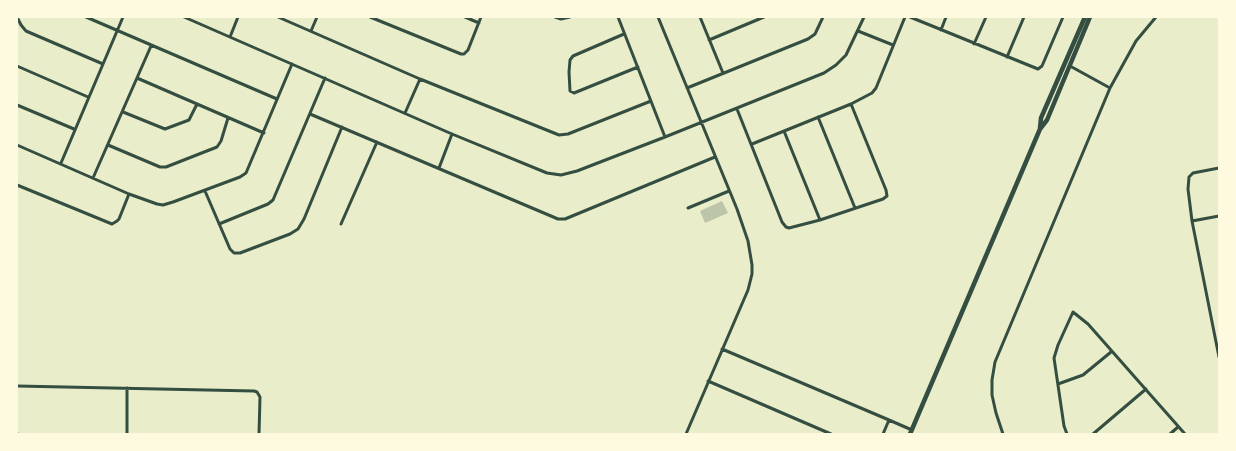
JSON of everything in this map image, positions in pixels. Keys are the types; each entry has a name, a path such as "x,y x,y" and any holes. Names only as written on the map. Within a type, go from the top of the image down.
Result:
{"main road":[{"path":"1067,65 1085,17"},
{"path":"911,432 1040,129 1042,118 1090,17"}],"street":[{"path":"17,17 26,31 102,64"},
{"path":"86,17 277,99"},
{"path":"61,163 123,17"},
{"path":"184,17 452,134 547,173 562,175 577,171 737,109 830,70 846,55 864,17"},
{"path":"195,22 197,17"},
{"path":"230,36 238,17"},
{"path":"278,17 420,78 559,135 568,134 651,102"},
{"path":"311,31 317,17"},
{"path":"370,17 461,54 464,54 468,50 481,17"},
{"path":"465,17 479,23"},
{"path":"555,17 561,19 570,17"},
{"path":"618,17 665,137"},
{"path":"658,17 729,191 748,241 751,254 752,269 748,290 686,434"},
{"path":"700,17 723,73"},
{"path":"709,40 764,17"},
{"path":"687,88 808,39 815,34 823,17"},
{"path":"752,144 851,104 864,98 874,90 905,17"},
{"path":"910,17 1036,69 1040,69 1063,17"},
{"path":"941,30 946,17"},
{"path":"974,44 986,17"},
{"path":"1007,57 1024,17"},
{"path":"1003,434 992,395 995,362 1110,88 1136,41 1156,17"},
{"path":"858,31 893,45"},
{"path":"624,34 572,56 570,60 569,72 570,91 574,93 638,67"},
{"path":"93,178 152,46"},
{"path":"17,145 129,194 157,204 173,202 244,175 264,133 292,64"},
{"path":"1067,65 1110,88"},
{"path":"17,66 88,97"},
{"path":"137,78 264,133"},
{"path":"219,224 268,204 273,200 325,78"},
{"path":"405,113 420,78"},
{"path":"123,112 165,129 189,120 197,104"},
{"path":"737,109 784,225 786,227 792,227 820,220 883,200 887,196 851,104"},
{"path":"17,105 74,130"},
{"path":"310,114 554,218 561,219 715,157"},
{"path":"818,117 855,208"},
{"path":"108,145 160,167 166,167 217,147 221,141 228,118"},
{"path":"205,191 230,249 234,253 236,254 290,234 300,226 308,211 342,127"},
{"path":"784,131 820,220"},
{"path":"439,168 452,134"},
{"path":"341,224 376,142"},
{"path":"1219,168 1191,174 1188,182 1192,221 1219,357"},
{"path":"17,185 112,224 119,219 129,194"},
{"path":"688,208 729,191"},
{"path":"1192,221 1219,216"},
{"path":"1067,434 1064,426 1054,358 1058,345 1073,312 1088,324 1111,352 1185,434"},
{"path":"722,349 889,420 911,432"},
{"path":"1058,384 1083,376 1111,352"},
{"path":"708,381 831,434"},
{"path":"17,386 254,391 260,396 259,434"},
{"path":"127,434 128,388"},
{"path":"1093,434 1146,389"},
{"path":"883,434 889,420"},
{"path":"1170,434 1178,427"}],"building":[{"path":"722,201 728,213 705,223 700,211"}]}
